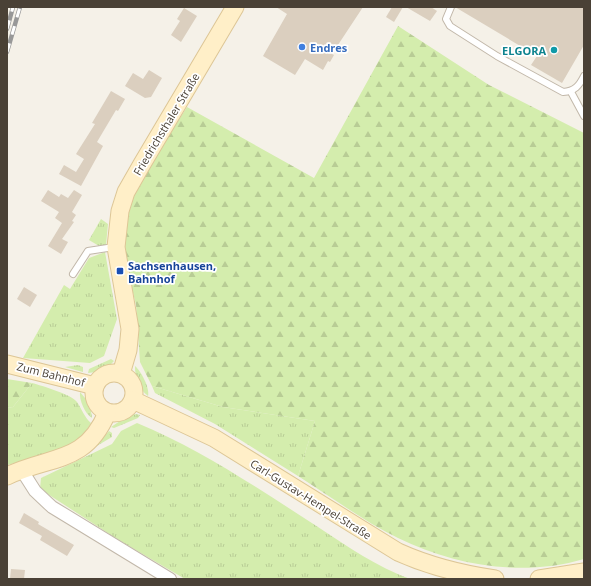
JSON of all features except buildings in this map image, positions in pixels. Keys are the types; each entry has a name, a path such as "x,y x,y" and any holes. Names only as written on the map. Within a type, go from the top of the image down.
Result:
{"street":[{"name":"Friedrichsthaler Straße","path":"121,374 128,350 130,329 116,247 118,218 126,192 235,7"},
{"name":"Zum Bahnhof","path":"7,364 95,386"},
{"path":"115,373 121,374 127,377 134,388 134,400 130,406 120,413 107,413 95,402 95,386 103,376 115,373"},
{"name":"Carl-Gustav-Hempel-Straße","path":"134,400 214,438 381,543 398,552 419,562 443,569 495,579"},
{"path":"14,472 64,458 79,450 91,440 101,426 107,413"},
{"path":"14,472 52,507 166,578"},
{"path":"539,579 584,572"}],"lane":[{"path":"451,7 446,19 450,26 517,67 564,92 571,92 579,86 584,76"},
{"path":"571,92 584,116"},
{"path":"73,274 88,251 116,247"}],"green space":[{"path":"398,26 489,85 584,133 584,559 561,564 513,568 466,562 420,548 398,538 359,516 298,476 315,421 223,407 152,386 140,362 136,305 121,243 133,191 187,107 314,178"},
{"path":"101,219 108,224 106,245 99,246 89,240"},
{"path":"105,252 117,319 104,356 90,363 23,358 64,285 70,289 89,258"},
{"path":"111,359 114,361 106,368 88,373 89,369"},
{"path":"78,365 83,367 83,372 65,367"},
{"path":"135,366 140,372 148,389 148,396 142,390 138,382"},
{"path":"7,379 32,383 13,407 7,408"},
{"path":"32,383 74,399 91,423 82,439 65,451 7,465 7,408 13,407"},
{"path":"152,386 223,407 315,421 298,476 215,424 155,393"},
{"path":"80,392 90,404 92,418 83,406 80,399"},
{"path":"136,414 140,415 138,418 114,428 111,427 126,417"},
{"path":"137,423 184,445 207,458 252,485 362,556 410,579 185,579 117,539 40,489 41,478 112,444 121,431"},
{"path":"109,431 112,433 112,437 95,447"}],"railway":[{"path":"7,29 13,7"},
{"path":"7,52 20,7"}],"place":[{"name":"Endres","path":"302,47"},
{"name":"ELGORA","path":"554,50"},
{"name":"Sachsenhausen, Bahnhof","path":"120,271"}]}
